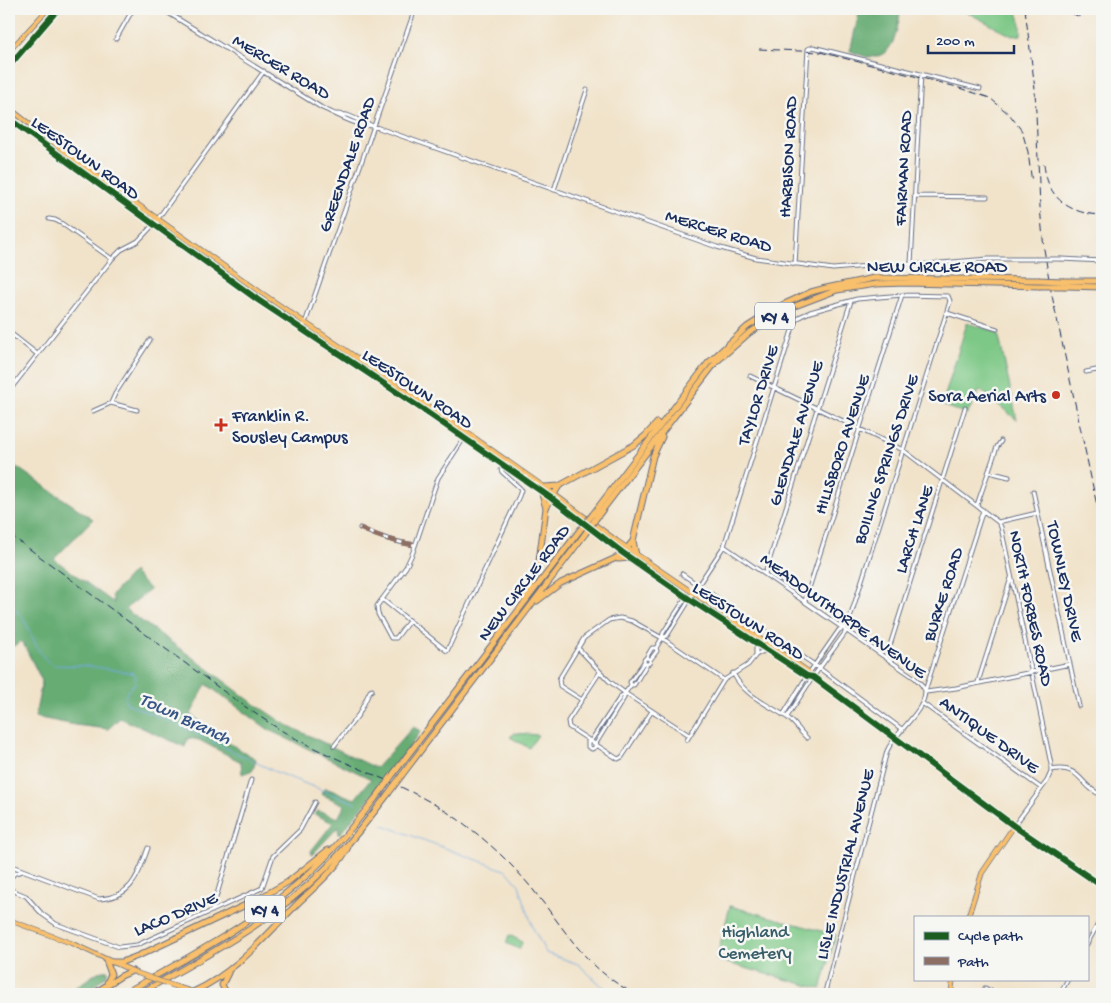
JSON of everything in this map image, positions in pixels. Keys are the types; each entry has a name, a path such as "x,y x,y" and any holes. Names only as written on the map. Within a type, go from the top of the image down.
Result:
{"highway":[{"name":"NEW CIRCLE ROAD","path":"595,516 673,407 708,363 747,327 780,306 811,292 842,283 874,278 1038,283"},
{"name":"NEW CIRCLE ROAD","path":"122,994 195,953 261,912 304,877 337,844 381,791 518,610 595,516 716,362 762,323 787,309 823,294 876,284 1102,281"},
{"name":"NEW CIRCLE ROAD","path":"1064,283 1102,287"},
{"path":"518,610 535,576 546,508 543,489 559,486 640,440 673,407"},
{"path":"636,554 633,541 653,456 658,443 679,409"},
{"path":"546,508 559,486"},
{"name":"NEW CIRCLE ROAD","path":"138,994 239,936 271,914 323,871 350,842 388,794 529,608 582,532"},
{"path":"529,608 562,583 623,553 633,541"},
{"path":"612,560 630,558"},
{"path":"190,992 213,982 246,956 315,887 344,855 350,842"},
{"path":"112,962 122,962 140,955 263,897 288,882 337,844"},
{"path":"93,994 121,976 133,972 132,961 140,955"},
{"path":"103,988 111,977 106,960"},
{"path":"227,994 222,982 231,968"}],"main road":[{"path":"9,51 48,9"},
{"path":"9,66 58,9"},
{"name":"LEESTOWN ROAD","path":"9,108 81,164 158,219 366,366 469,434 543,489 808,674"},
{"name":"LEESTOWN ROAD","path":"9,119 258,300 464,438 505,462"},
{"name":"LEESTOWN ROAD","path":"553,496 630,558 688,599 813,677 1014,826 1102,886"},
{"path":"968,916 982,873 1014,826"},
{"path":"9,920 70,942 133,972 200,994"},
{"path":"951,994 953,980"}],"street":[{"path":"116,39 133,9"},
{"name":"MERCER ROAD","path":"162,9 312,102 346,119 364,126 373,126 740,255 833,269 880,265 942,264 988,259 1102,261"},
{"name":"GREENDALE ROAD","path":"303,330 415,9"},
{"name":"HARBISON ROAD","path":"795,264 807,51 810,47 813,47 921,74"},
{"path":"9,391 112,258 121,250 138,241 158,219 264,71"},
{"path":"921,74 980,89"},
{"name":"FAIRMAN ROAD","path":"911,264 921,74"},
{"path":"554,190 587,90"},
{"path":"914,196 987,198"},
{"path":"49,219 61,223 112,258"},
{"name":"TAYLOR DRIVE","path":"625,693 631,685 630,682 657,650 656,648 662,638 670,631 687,604 688,599 724,546 794,324 798,318 829,306 871,297 902,295 945,296 949,298"},
{"name":"HILLSBORO AVENUE","path":"804,601 902,295"},
{"name":"BOILING SPRINGS DRIVE","path":"783,715 814,665 850,618 947,313 949,298"},
{"name":"GLENDALE AVENUE","path":"765,574 851,300"},
{"path":"947,313 997,329"},
{"path":"9,332 37,354"},
{"path":"111,403 150,340"},
{"path":"1086,372 1102,369 1102,375"},
{"name":"NORTH FORBES ROAD","path":"750,376 903,450 998,522 1048,748 1051,770"},
{"path":"93,410 111,403 137,410"},
{"name":"LARCH LANE","path":"886,658 965,408"},
{"path":"409,621 396,638 389,636 378,614 377,606 406,567 438,478 464,438 469,434"},
{"path":"977,505 997,447 1001,441"},
{"path":"382,600 447,651 521,490 502,474 501,469 505,462"},
{"path":"989,472 1009,477"},
{"name":"TOWNLEY DRIVE","path":"1033,491 1079,706"},
{"name":"BURKE ROAD","path":"895,737 903,730 922,703 983,510"},
{"path":"998,522 1038,513"},
{"path":"360,528 375,536 415,545"},
{"name":"MEADOWTHORPE AVENUE","path":"724,546 919,681 925,691 932,692 1070,664"},
{"path":"682,574 819,668 903,730"},
{"path":"978,683 1011,577"},
{"path":"582,700 560,686 559,682 584,638 609,620 620,618 632,621 662,638 724,680"},
{"name":"BOILING SPRINGS DRIVE","path":"787,718 819,668 844,634 844,628"},
{"path":"754,641 756,655"},
{"path":"578,648 600,672 625,693 690,735"},
{"path":"686,740 724,680 748,665 756,655 761,652 770,651"},
{"path":"589,741 568,727 568,721 600,672"},
{"path":"733,673 740,686 750,696 783,715 798,727 807,738"},
{"path":"334,746 359,714 372,690"},
{"path":"625,693 624,698 596,746 592,749 588,747 589,741 625,693"},
{"name":"ANTIQUE DRIVE","path":"922,703 1041,788"},
{"path":"596,746 616,759 622,758 652,711"},
{"name":"LISLE INDUSTRIAL AVENUE","path":"832,994 824,992 881,770 890,744 895,737"},
{"path":"1014,826 1050,776 1051,770 1062,768 1074,772 1090,789 1102,795"},
{"path":"212,912 251,780"},
{"name":"LACO DRIVE","path":"9,889 26,896 50,921 122,947 137,945 262,888 273,856 300,830 315,802"},
{"path":"9,865 98,898 108,898 123,892 133,884 148,848"},
{"path":"9,879 15,873 24,871"},
{"path":"1088,942 1102,917"},
{"path":"1060,994 1067,980"},
{"path":"985,988 998,994"}],"green space":[{"path":"860,9 901,9 891,46 881,55 867,57 850,51"},
{"path":"961,9 1016,9 1021,24 1021,35 1012,36"},
{"path":"967,323 998,332 1017,420 980,390 967,414 942,405"},
{"path":"15,466 93,519 54,559 114,603 112,595 133,572 150,590 125,609 283,723 376,768 413,727 421,731 388,777 339,835 338,827 312,855 311,851 333,823 314,814 318,811 338,818 345,805 321,794 325,788 355,799 371,779 269,730 206,684 191,714 217,736 256,759 253,770 242,774 241,762 199,740 188,738 185,747 120,718 108,729 35,717 42,681 22,641 14,646 9,644 9,474"},
{"path":"515,733 538,735 529,748 510,737"},
{"name":"Highland Cemetery","path":"730,906 836,935 821,989 716,960"},
{"path":"509,935 521,941 519,949 506,943"},
{"path":"108,970 107,975 84,994 67,994 98,972"}],"waterway":[{"name":"Town Branch","path":"9,604 23,618 41,655 53,665 89,666 133,673 136,677 135,683 128,690 125,697 126,703 178,725 278,773 355,803"},
{"name":"Town Branch","path":"383,825 507,871 519,885 533,928 546,953 578,964 602,986 618,994"}],"railway":[{"path":"1025,9 1035,89 1040,207 1044,249 1051,291 1102,529"},
{"path":"1061,9 1083,18"},
{"path":"759,49 820,52 953,86 990,98 1010,115 1022,131 1028,152 1032,183"},
{"path":"1044,164 1050,186 1062,202 1079,211 1102,215"},
{"path":"9,534 228,695 284,732 420,797 463,823 501,855 518,873 590,961 603,973 635,994"}],"marked path":[{"path":"360,528 387,539 415,545"}],"cycle path":[{"path":"9,66 58,9"},
{"path":"9,119 258,300 422,409 551,498 623,553 689,599 807,676 813,677 1014,826 1102,886"}],"place":[{"name":"Sora Aerial Arts","path":"1056,395"},
{"name":"Franklin R. Sousley Campus","path":"221,425"}]}
